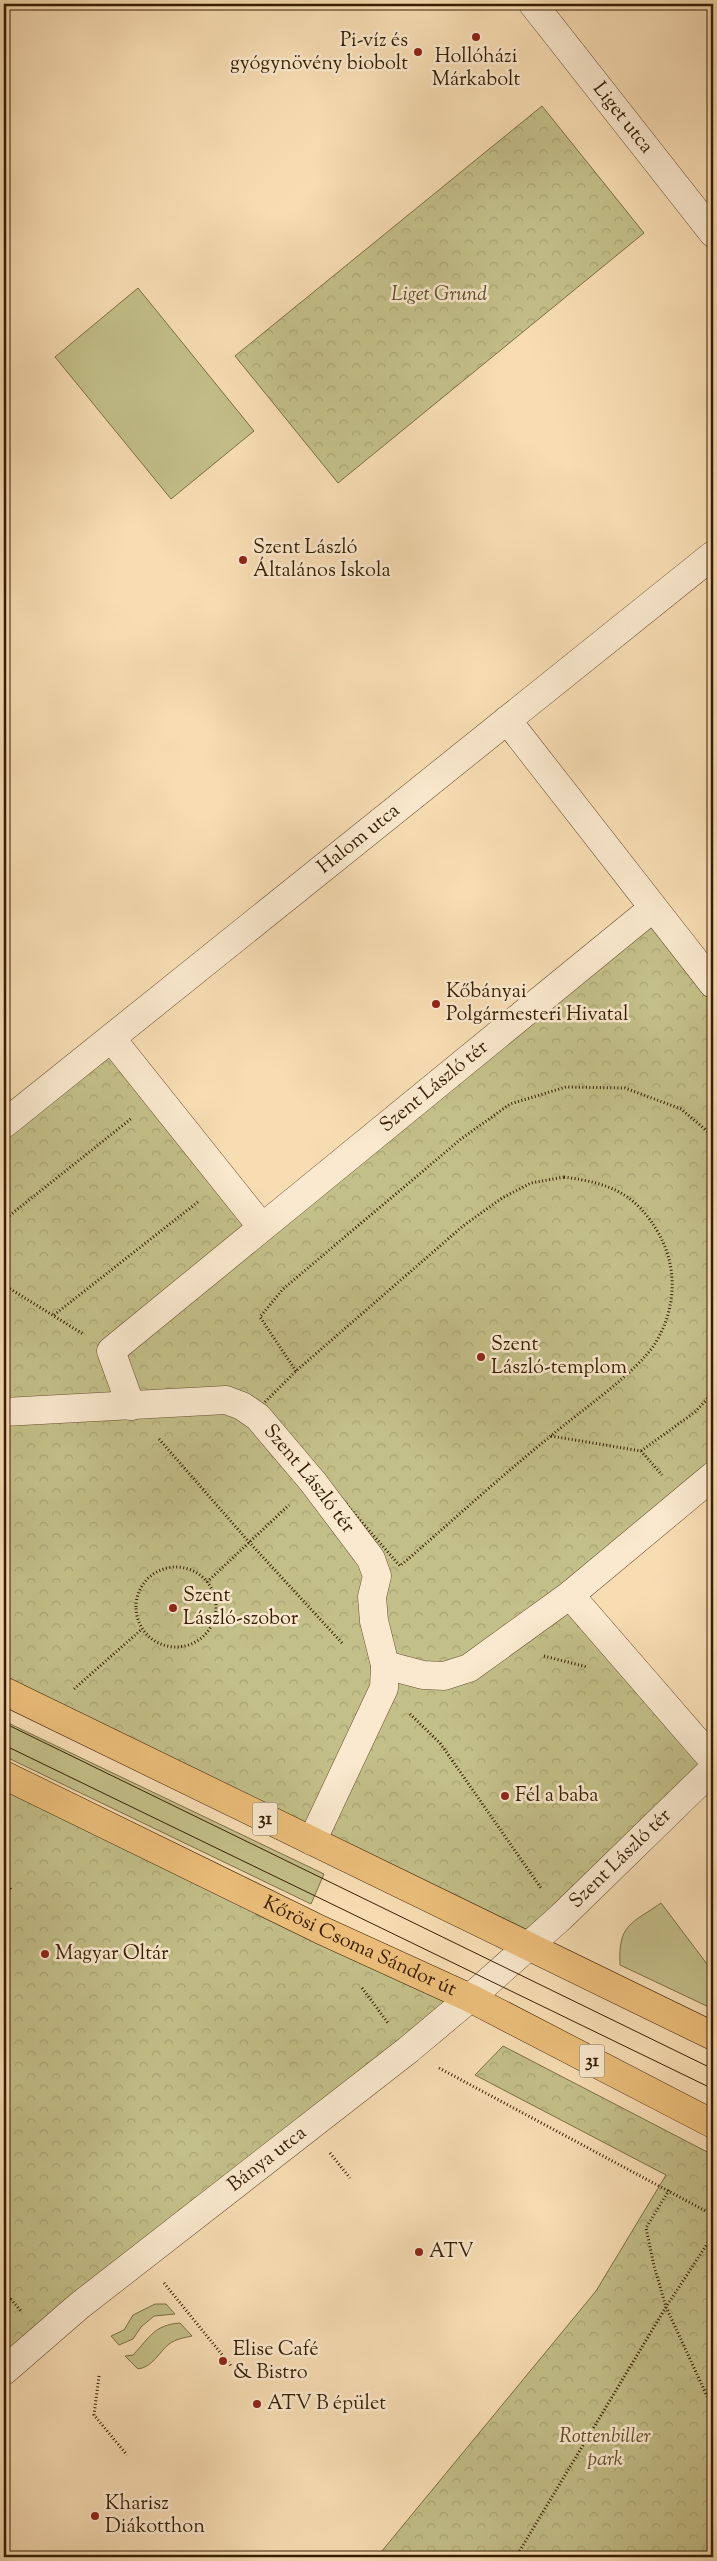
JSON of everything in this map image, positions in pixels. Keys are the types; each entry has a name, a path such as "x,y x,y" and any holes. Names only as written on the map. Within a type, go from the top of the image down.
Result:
{"main road":[{"name":"31","path":"4,1691 713,2036"},
{"name":"Kőrösi Csoma Sándor út","path":"4,1775 320,1930 470,1998 713,2124"}],"street":[{"name":"Liget utca","path":"533,4 713,233"},
{"name":"Halom utca","path":"4,1124 713,555"},
{"path":"507,720 713,984"},
{"name":"Szent László tér","path":"112,1351 261,1226 653,908"},
{"path":"111,1038 261,1226"},
{"path":"112,1351 131,1406"},
{"name":"Szent László tér","path":"4,1412 226,1400 242,1406 258,1417 313,1482 371,1559 377,1576 372,1597 374,1621 385,1665 384,1688 312,1841"},
{"path":"385,1665 423,1675 444,1676 469,1668 570,1595 713,1476"},
{"path":"570,1595 713,1760"},
{"name":"Szent László tér","path":"528,1945 561,1917 713,1769"},
{"name":"Bánya utca","path":"4,2371 79,2306 408,2050 470,1998 528,1945"}],"path":[{"path":"296,1371 260,1316 283,1289 461,1139 510,1104 566,1087 625,1088 681,1109 713,1136"},
{"path":"4,1220 158,1097"},
{"path":"564,1176 597,1181 627,1196 650,1219 666,1248 673,1280 669,1313 656,1343 633,1368 550,1436 400,1566 261,1406 296,1371 463,1226 502,1198 532,1183 564,1176"},
{"path":"54,1316 224,1181"},
{"path":"4,1285 112,1351"},
{"path":"641,1451 695,1412 713,1393"},
{"path":"550,1436 641,1451 684,1500"},
{"path":"207,1582 313,1482"},
{"path":"171,1566 185,1567 198,1572 207,1582 214,1594 216,1607 211,1626 198,1641 180,1646 162,1644 150,1638 142,1629 137,1617 135,1603 139,1590 147,1578 158,1570 171,1566"},
{"path":"48,1713 142,1629"},
{"path":"500,1645 645,1682"},
{"path":"4,1880 12,1891"},
{"path":"357,1981 408,2050 713,2215"},
{"path":"337,2161 350,2178"},
{"path":"669,2190 646,2228 666,2307 713,2409"},
{"path":"516,2557 666,2307 713,2235"},
{"path":"162,2280 232,2367"},
{"path":"4,2302 11,2300"},
{"path":"99,2376 94,2415 127,2455"}],"green space":[{"name":"Liget Grund","path":"542,106 644,233 338,483 235,356"},
{"path":"138,288 254,431 171,499 55,357"},
{"path":"653,908 713,984 713,1476 570,1595 713,1760 528,1945 4,1691 4,1124 111,1038 261,1226"},
{"path":"4,1721 324,1874 311,1904 4,1756"},
{"path":"4,1775 470,1998 4,2371"},
{"path":"661,1903 713,1972 713,2009 620,1965 621,1941 628,1926"},
{"name":"Rottenbiller park","path":"503,2046 713,2155 713,2557 377,2557 596,2291 666,2175 475,2075"},
{"path":"155,2304 166,2304 175,2314 154,2316 141,2327 133,2339 119,2345 111,2336 124,2330 133,2315"},
{"path":"180,2323 192,2336 169,2344 155,2359 143,2368 138,2369 125,2356 133,2355 148,2337 158,2329"}],"tram line":[{"path":"4,1723 713,2069"},
{"path":"4,1745 713,2089"}],"place":[{"name":"Hollóházi Márkabolt","path":"476,37"},
{"name":"Pi-víz és gyógynövény biobolt","path":"418,52"},
{"name":"Szent László Általános Iskola","path":"243,560"},
{"name":"Kőbányai Polgármesteri Hivatal","path":"436,1004"},
{"name":"Szent László-templom","path":"481,1357"},
{"name":"Szent László-szobor","path":"173,1608"},
{"name":"Fél a baba","path":"505,1796"},
{"name":"Magyar Oltár","path":"45,1954"},
{"name":"ATV","path":"419,2252"},
{"name":"Elise Café & Bistro","path":"223,2361"},
{"name":"ATV B épület","path":"257,2404"},
{"name":"Kharisz Diákotthon","path":"95,2516"}]}
